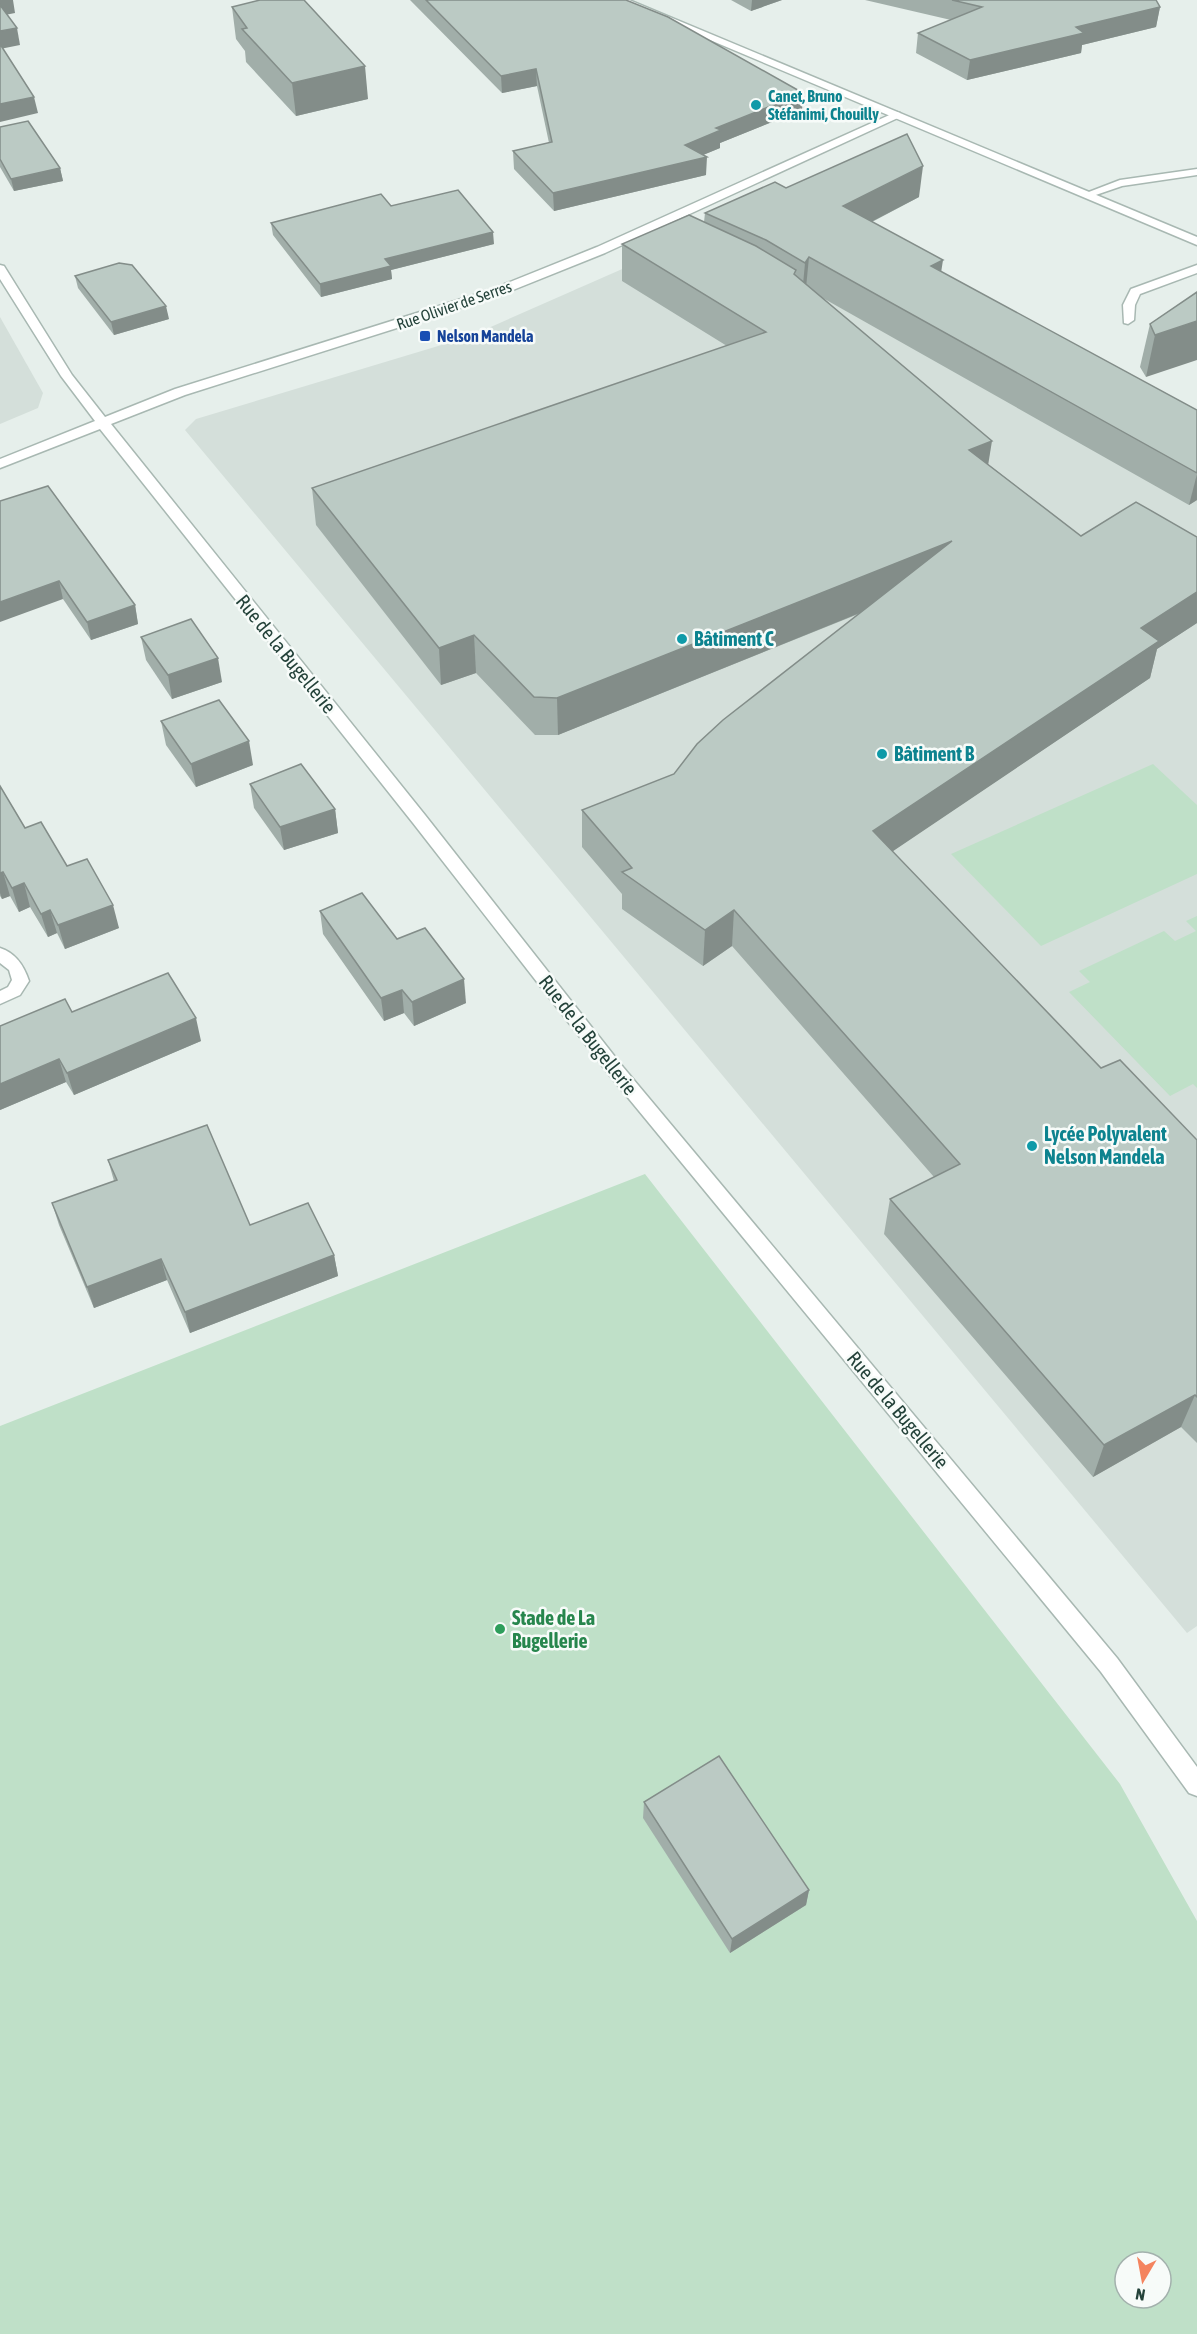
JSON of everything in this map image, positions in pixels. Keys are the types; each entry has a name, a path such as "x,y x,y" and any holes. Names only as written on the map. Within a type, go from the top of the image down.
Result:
{"street":[{"path":"620,0 1197,241"},
{"name":"Rue Olivier de Serres","path":"0,464 180,392 494,293 601,250 896,115"},
{"path":"1087,195 1120,183 1197,172"},
{"path":"652,227 668,234"},
{"name":"Rue de la Bugellerie","path":"0,269 67,376 102,422 617,1072 1109,1665 1197,1785"},
{"path":"1128,320 1129,305 1135,292 1197,269"},
{"path":"0,954 16,967 21,981 14,991 0,998"}],"shaded area":[{"path":"763,207 1197,447 1197,1626 1187,1633 185,430 196,419 468,337"},
{"path":"0,317 43,393 38,408 0,424"}],"green space":[{"path":"1153,764 1197,805 1197,874 1041,946 951,854"},
{"path":"1197,916 1197,1088 1193,1084 1170,1096 1069,992 1090,982 1079,971 1164,931 1175,941 1196,931 1186,921"},
{"name":"Stade de La Bugellerie","path":"645,1174 1120,1784 1197,1921 1197,2334 0,2334 0,1426"}],"building":[{"path":"260,0 304,0 365,66 292,83 242,29 247,28 232,7"},
{"path":"426,0 626,0 668,17 803,93 716,128 721,130 685,145 707,157 553,193 513,151 552,142 536,69 501,76"},
{"path":"952,0 1156,0 1160,7 1076,27 1084,33 970,60 918,33 982,7"},
{"path":"0,5 17,28 0,31"},
{"path":"0,44 34,97 0,104"},
{"path":"28,121 60,168 11,179 0,159 0,127"},
{"path":"907,134 923,166 843,206 943,260 931,266 1197,410 1197,473 809,257 805,263 766,240 705,213 775,182 786,188"},
{"path":"458,190 493,232 385,259 391,266 320,284 271,223 381,194 391,206"},
{"path":"689,215 756,246 796,270 794,274 992,441 969,450 1081,536 1136,502 1197,537 1197,592 1141,628 1159,641 873,831 1101,1068 1120,1060 1197,1140 1197,1397 1195,1395 1104,1445 890,1199 960,1164 734,910 705,930 622,872 632,868 582,810 674,774 697,744 723,720 952,541 557,698 534,697 474,635 439,648 312,488 766,332 622,244"},
{"path":"119,263 132,265 166,306 111,322 75,276"},
{"path":"1197,292 1197,321 1155,335 1150,324"},
{"path":"48,486 135,605 87,622 59,581 0,602 0,501"},
{"path":"191,619 218,658 168,675 141,637"},
{"path":"219,700 249,741 191,764 161,721"},
{"path":"301,764 335,809 280,827 250,784"},
{"path":"0,786 25,828 41,822 67,866 87,859 113,905 58,925 50,910 41,914 24,883 12,888 3,872 0,873"},
{"path":"362,893 397,939 425,928 464,979 412,1002 402,990 381,998 320,911"},
{"path":"168,973 196,1018 67,1073 59,1059 0,1084 0,1026 65,999 72,1012"},
{"path":"207,1125 250,1225 308,1203 334,1255 185,1312 161,1259 87,1287 52,1203 117,1180 108,1160"},
{"path":"719,1756 809,1890 732,1939 644,1802"}],"place":[{"name":"Canet, Bruno Stéfanimi, Chouilly","path":"756,105"},
{"name":"Nelson Mandela","path":"425,336"},
{"name":"Bâtiment C","path":"682,639"},
{"name":"Bâtiment B","path":"882,754"},
{"name":"Lycée Polyvalent Nelson Mandela","path":"1032,1146"},
{"name":"Stade de La Bugellerie","path":"500,1629"}]}
